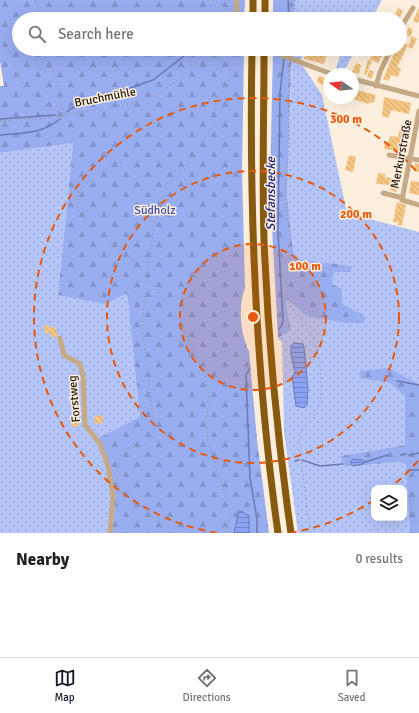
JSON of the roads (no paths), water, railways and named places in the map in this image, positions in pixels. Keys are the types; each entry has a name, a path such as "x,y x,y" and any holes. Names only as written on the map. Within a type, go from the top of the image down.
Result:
{"highway":[{"path":"253,0 253,12"},
{"path":"265,0 265,12"},
{"path":"252,56 251,200 254,291 259,365 278,533"},
{"path":"264,56 263,190 267,292 276,412 291,533"}],"street":[{"path":"236,12 237,0"},
{"path":"407,18 413,8"},
{"path":"286,56 307,66 323,71"},
{"path":"376,86 380,72 388,56"},
{"path":"359,81 419,96"},
{"name":"Merkurstraße","path":"403,199 419,111"},
{"path":"389,155 419,160"},
{"path":"383,193 419,205"},
{"name":"Forstweg","path":"60,338 64,355 80,364 86,425 100,444 108,466 112,490 112,527 110,533"}],"waterway":[{"name":"Stefansbecke","path":"288,0 289,12"},
{"path":"67,112 70,109 153,80 184,56"},
{"name":"Stefansbecke","path":"279,329 283,320 278,232 280,92 284,59"},
{"path":"0,119 55,115"},
{"path":"0,135 32,132 46,128 60,119"},
{"name":"Stefansbecke","path":"250,368 246,375 250,478 257,519 257,533"},
{"path":"397,381 419,385"},
{"path":"409,455 419,453"},
{"path":"401,455 406,454"},
{"path":"365,462 388,455"},
{"path":"295,461 299,460"},
{"path":"302,460 320,466 343,464"},
{"path":"410,470 419,470"}],"park label":[{"name":"Südholz","path":"155,210"}]}
